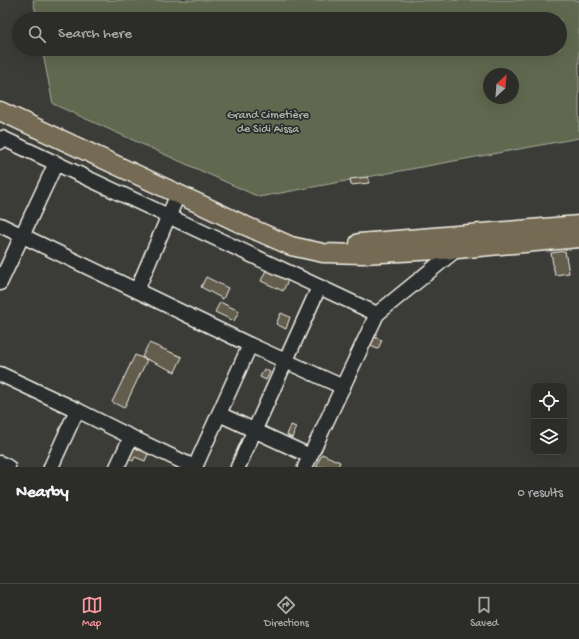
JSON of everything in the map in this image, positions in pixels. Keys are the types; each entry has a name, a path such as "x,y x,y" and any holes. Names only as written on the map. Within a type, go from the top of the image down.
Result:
{"main road":[{"path":"0,103 269,229 304,240 343,244 579,224"},
{"path":"0,111 291,246 323,253 363,254 457,249 579,238"}],"street":[{"path":"0,142 2,138 377,314"},
{"path":"0,284 56,163"},
{"path":"137,290 178,194"},
{"path":"0,225 343,387"},
{"path":"219,414 254,431 308,462 377,314 457,249"},
{"path":"238,467 319,287"},
{"path":"0,374 77,410 189,466 219,414 250,344"},
{"path":"51,467 77,410"},
{"path":"117,467 131,437"},
{"path":"0,463 8,467"}],"green space":[{"name":"Grand Cimetière de Sidi Aissa","path":"33,0 579,0 579,138 259,197 53,104 43,56 567,56 567,12 36,12"}],"building":[{"path":"368,177 369,183 351,185 350,179"},
{"path":"565,251 569,273 555,275 551,253"},
{"path":"267,268 289,278 283,291 261,281"},
{"path":"206,277 228,288 223,299 201,287"},
{"path":"220,302 239,311 234,321 215,312"},
{"path":"281,313 290,317 286,329 276,324"},
{"path":"374,337 382,340 378,349 370,346"},
{"path":"149,343 182,357 175,372 142,357"},
{"path":"135,355 147,360 124,408 112,402"},
{"path":"264,369 270,372 266,380 260,377"},
{"path":"291,425 296,427 292,438 287,435"},
{"path":"129,443 149,452 145,461 135,457 133,461 122,456"},
{"path":"322,454 340,462 338,467 316,467"}]}
